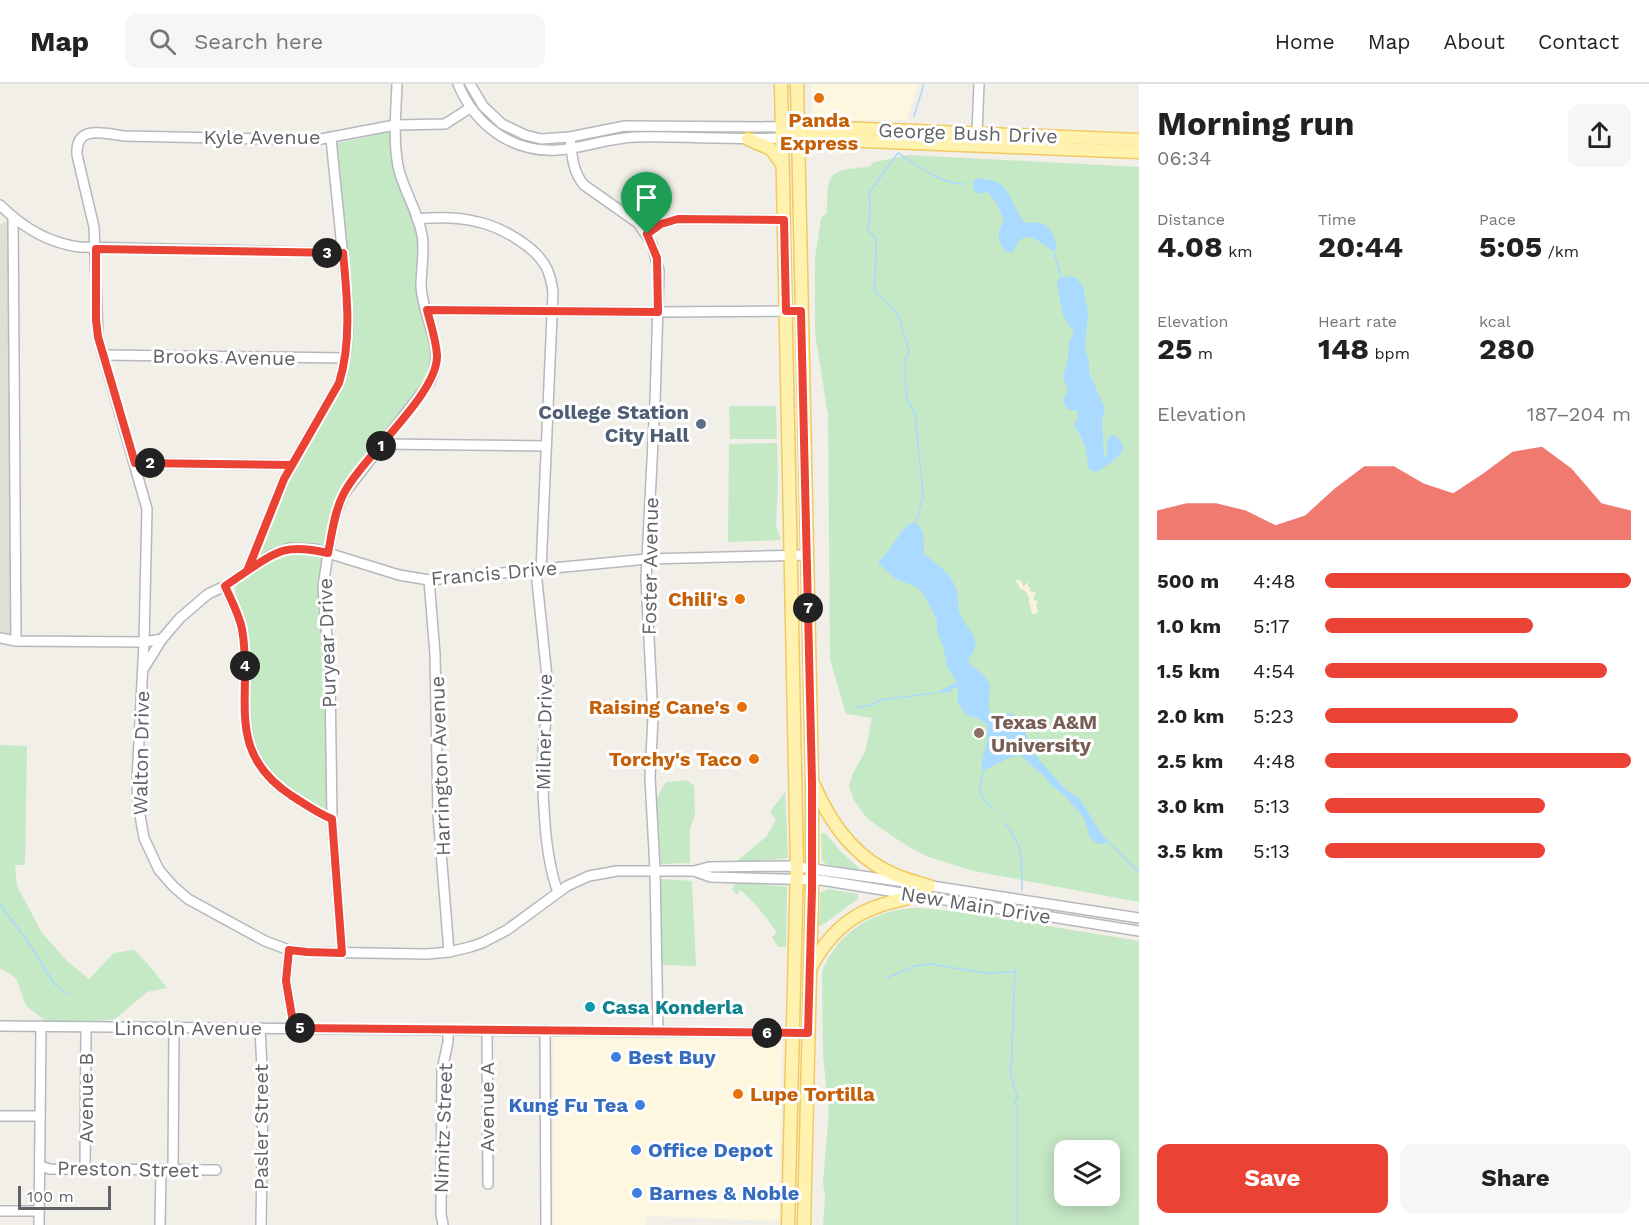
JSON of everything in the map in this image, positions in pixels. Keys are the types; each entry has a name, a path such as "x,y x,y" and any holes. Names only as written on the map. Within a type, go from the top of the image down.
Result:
{"main road":[{"path":"782,84 797,873 788,1219 804,1219 812,782 797,84"},
{"path":"782,133 798,132"},
{"name":"George Bush Drive","path":"798,132 977,134 1139,140"},
{"name":"George Bush Drive","path":"798,132 824,139 1139,152"},
{"path":"922,143 933,137 974,138 977,134"},
{"path":"748,139 771,149 782,165"},
{"path":"799,174 810,148 824,139"},
{"path":"1084,150 1084,146 1088,143 1139,145"},
{"path":"794,690 810,691"},
{"path":"812,782 830,819 858,851 889,873 929,886"},
{"path":"810,969 825,944 852,918 882,903 919,896"}],"street":[{"name":"Puryear Drive","path":"342,953 332,819 330,676 323,588 328,553 343,495 418,398 435,371 437,356 421,286 422,235 398,167 395,125 396,84"},
{"path":"458,84 471,108 487,127 517,144 546,150 633,137 748,139 782,133"},
{"path":"470,84 478,99 491,114 514,130 540,139 570,137 625,126 782,133"},
{"path":"977,134 979,84"},
{"name":"Kyle Avenue","path":"85,135 96,131 125,136 316,140 395,125 445,124 471,108"},
{"name":"Walton Drive","path":"85,135 77,146 77,155 93,222 96,249 96,320 103,355 147,509 138,804 144,838 154,863 174,887 188,898 265,941 289,950 427,954 449,952 476,945 494,937 558,892 577,881 602,873 655,870 694,871 711,877 812,874"},
{"name":"Foster Avenue","path":"570,137 575,170 584,184 638,223 647,234 657,258 658,312 647,603 653,717 650,777 655,870 658,1032"},
{"path":"247,571 284,479 339,383 345,358 347,312 331,138"},
{"path":"0,206 13,218 58,243 96,249 343,253"},
{"path":"13,218 16,641"},
{"name":"Milner Drive","path":"417,219 447,218 479,222 524,244 538,255 546,267 553,292 539,570 548,687 543,752 543,797 551,867 558,892"},
{"path":"647,234 661,224 678,219 784,220"},
{"path":"427,310 801,311"},
{"name":"Brooks Avenue","path":"103,355 345,358"},
{"path":"383,444 546,446"},
{"path":"135,463 292,465"},
{"name":"Francis Drive","path":"142,670 162,639 202,598 225,586 271,555 290,548 301,547 328,553 399,575 429,580 647,559 807,555"},
{"name":"Harrington Avenue","path":"429,580 435,654 438,814 449,952"},
{"path":"225,586 242,627 245,722 252,752 267,776 279,788 319,814 332,819"},
{"path":"0,638 16,641 144,642 162,639"},
{"name":"New Main Drive","path":"812,874 929,886 1139,918"},
{"name":"New Main Drive","path":"812,874 919,896 1139,931"},
{"path":"1092,923 1093,911"},
{"path":"289,950 286,981 294,1028"},
{"name":"Lincoln Avenue","path":"0,1026 808,1033"},
{"path":"39,1225 41,1026"},
{"name":"Avenue B","path":"85,1169 86,1027"},
{"path":"173,1170 174,1028"},
{"name":"Pasler Street","path":"260,1028 263,1090 261,1225"},
{"name":"Nimitz Street","path":"443,1225 441,1214 442,1070 448,1030"},
{"name":"Avenue A","path":"487,1030 488,1184"},
{"path":"545,1030 546,1225"},
{"path":"0,1116 40,1116"},
{"name":"Preston Street","path":"40,1166 50,1169 216,1170"},
{"path":"160,1225 161,1169"},
{"path":"0,1211 39,1211"}],"shaded area":[{"path":"811,84 919,84 907,120 812,120"},
{"path":"13,218 16,641 0,634 0,225"},
{"path":"554,1037 782,1038 779,1221 647,1216 645,1225 553,1225"}],"green space":[{"path":"389,132 393,160 419,236 422,304 435,354 433,375 342,491 320,584 328,804 325,809 321,810 271,775 258,755 249,719 243,620 235,588 254,561 295,464 340,393 349,366 351,311 348,252 334,144"},
{"name":"Texas A&M University","path":"909,155 1139,167 1139,902 974,871 929,857 912,849 867,818 853,798 849,787 852,775 865,752 872,718 846,714 830,659 828,415 815,333 815,259 821,218 827,213 828,189 833,176 845,170 869,167 874,162"},
{"path":"729,406 776,406 777,439 730,439"},
{"path":"777,443 776,525 781,540 728,542 729,444"},
{"path":"0,745 27,746 25,865 15,865 17,886 42,933 67,961 89,979 114,953 134,950 167,988 147,992 115,1019 82,1023 46,1021 26,1006 16,978 0,968"},
{"path":"687,780 694,786 695,814 690,829 690,863 661,864 656,799 666,782"},
{"path":"785,792 788,858 733,864 767,836 776,820 770,812"},
{"path":"821,833 826,834 859,870 827,865 822,860"},
{"path":"660,879 692,881 696,966 662,965"},
{"path":"735,882 787,887 786,947 778,947 772,937 777,933 751,900 740,890 737,895 732,890"},
{"path":"828,889 858,894 858,899 819,926 820,893"},
{"path":"920,908 963,912 1139,941 1139,1225 823,1225 825,1197 823,1183 829,1111 823,1055 822,972 838,944 849,933 874,917 889,912"}],"sand":[{"path":"1017,579 1022,582 1023,587 1028,582 1030,591 1036,592 1033,600 1038,601 1036,614 1032,614 1029,597 1019,588 1016,583"}],"water":[{"path":"976,178 994,181 1003,186 1024,221 1044,224 1050,230 1056,249 1051,250 1035,239 1025,238 1013,252 1008,253 999,238 1004,221 1001,213 987,192 979,194 974,190 973,182"},
{"path":"1069,276 1076,278 1083,287 1088,313 1085,348 1089,372 1105,409 1102,421 1104,456 1107,457 1107,441 1112,434 1119,439 1124,448 1111,463 1094,472 1088,468 1084,445 1074,424 1078,419 1077,411 1067,409 1063,401 1068,390 1063,377 1069,343 1074,332 1063,316 1057,283 1058,279"},
{"path":"913,522 923,532 924,554 944,570 955,585 960,615 975,640 968,662 988,681 991,713 998,715 1012,713 1019,719 1035,755 1066,790 1079,798 1109,842 1096,843 1090,838 1084,818 1063,794 1020,755 1006,759 983,771 982,760 987,737 986,724 978,718 966,715 958,703 958,687 953,688 950,692 936,693 957,682 947,667 944,649 937,631 937,620 925,596 917,587 896,579 878,563 903,529"}],"waterway":[{"path":"914,116 924,84"},
{"path":"916,525 923,495 915,413 908,401 905,384 905,360 909,352 899,318 884,299 875,292 876,239 868,230 869,193 898,153 946,181 964,184"},
{"path":"1053,250 1062,278"},
{"path":"855,708 872,705 880,700 935,693"},
{"path":"983,771 980,783 982,796 994,809"},
{"path":"1005,823 1016,840 1021,855 1022,890"},
{"path":"1108,841 1139,873"},
{"path":"0,904 28,942 55,985 68,994"},
{"path":"887,978 915,966 930,964 986,973 1015,972"},
{"path":"1015,969 1011,1074 1018,1097 1015,1101 1017,1111 1017,1225"}],"place":[{"name":"Panda Express","path":"819,98"},
{"name":"College Station City Hall","path":"701,424"},
{"name":"Chili's","path":"740,599"},
{"name":"Raising Cane's","path":"742,707"},
{"name":"Texas A&M University","path":"979,733"},
{"name":"Torchy's Taco","path":"754,759"},
{"name":"Casa Konderla","path":"590,1007"},
{"name":"Best Buy","path":"616,1057"},
{"name":"Lupe Tortilla","path":"738,1094"},
{"name":"Kung Fu Tea","path":"640,1105"},
{"name":"Office Depot","path":"636,1150"},
{"name":"Barnes & Noble","path":"637,1193"}],"route":[{"path":"647,234 657,258 658,312 427,310 437,356 435,371 418,398 343,495 328,553 301,547 290,548 271,555 247,571 284,479 292,465 135,463 98,337 96,249 343,253 347,312 343,372 332,396 284,479 251,562 247,571 225,586 242,627 245,722 252,752 267,776 279,788 319,814 332,819 342,953 289,950 286,981 294,1028 808,1033 812,782 801,311 786,311 784,220 678,219 661,224 647,234"}]}
